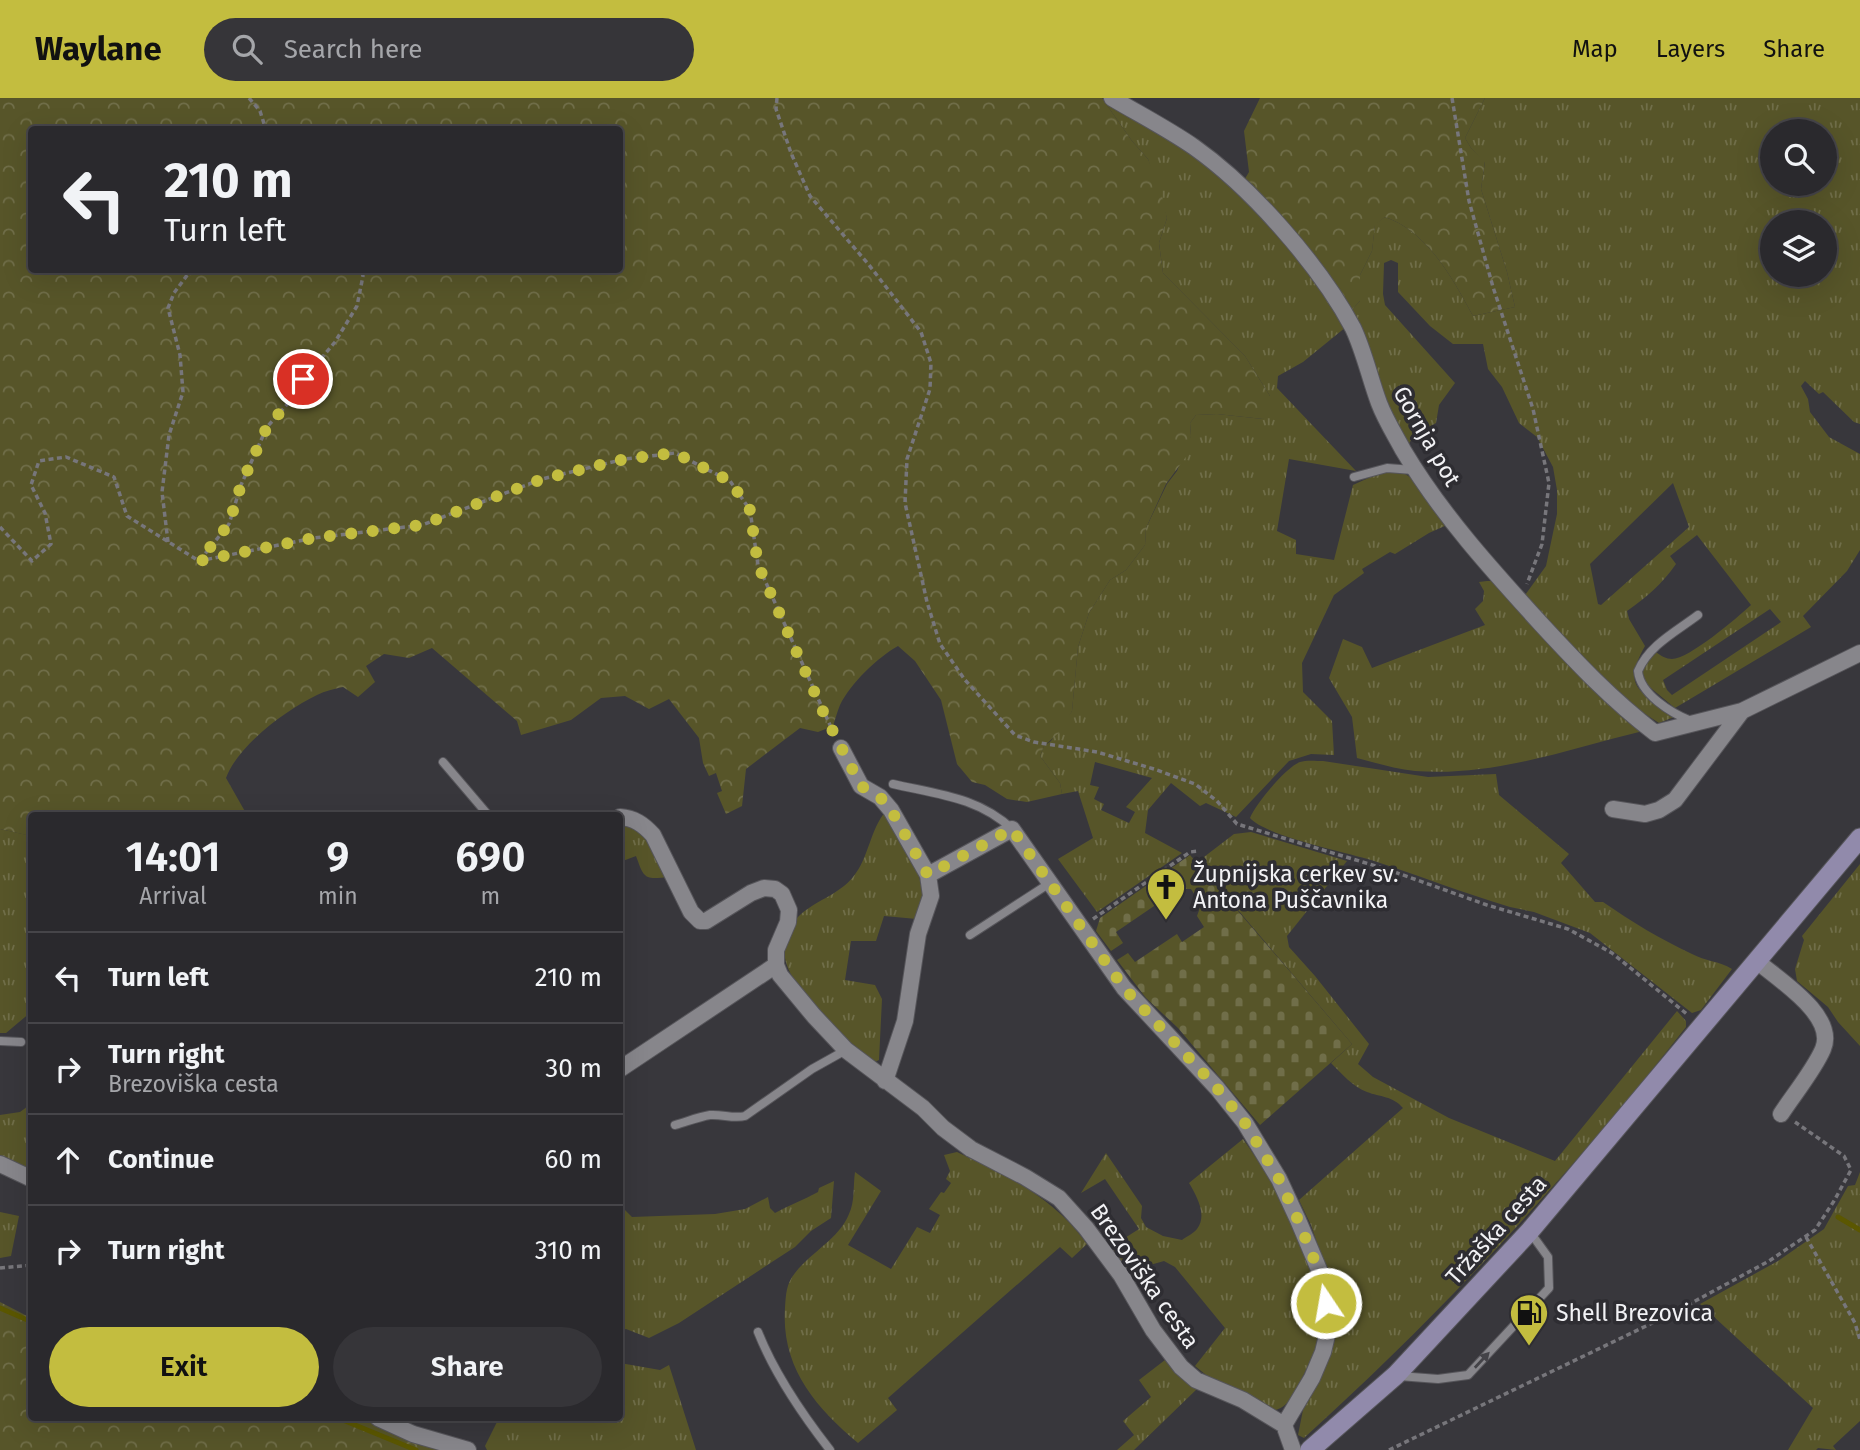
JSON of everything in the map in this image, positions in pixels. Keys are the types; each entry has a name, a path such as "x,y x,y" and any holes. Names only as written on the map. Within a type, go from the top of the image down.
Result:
{"main road":[{"name":"Tržaška cesta","path":"1310,1450 1396,1375 1530,1232 1860,838"}],"street":[{"name":"Gornja pot","path":"1112,98 1194,147 1228,174 1321,275 1355,333 1380,407 1416,470 1450,520 1520,601 1619,705 1655,733 1742,711 1860,653"},
{"name":"Gornja pot","path":"1613,810 1645,814 1659,810 1675,800 1742,711"},
{"path":"841,748 861,786 880,797 891,810 928,875 930,896 918,934 905,1021 885,1081"},
{"path":"623,818 644,825 653,835 691,912 700,921 706,921 764,888 775,889 782,894 789,910 788,922 776,950 776,965 623,1067"},
{"path":"928,875 1012,829 1124,988 1217,1088 1245,1123 1279,1179 1318,1267 1329,1326 1323,1352 1312,1378 1284,1425 1293,1450"},
{"path":"1758,962 1816,1011 1824,1030 1824,1047 1781,1114"},
{"name":"Brezoviška cesta","path":"776,965 786,982 846,1050 923,1108 943,1128 971,1149 1059,1198 1086,1228 1121,1275 1153,1330 1181,1367 1196,1380 1243,1401 1284,1425"},
{"path":"0,1164 28,1178"},
{"path":"385,1421 414,1434 468,1450"}],"lane":[{"path":"1354,477 1387,468 1416,470"},
{"path":"1697,724 1666,708 1643,687 1638,671 1644,657 1698,615"},
{"path":"443,762 486,812"},
{"path":"893,784 975,803 999,817 1012,829"},
{"path":"970,935 1050,883"},
{"path":"0,1041 21,1042"},
{"path":"675,1125 708,1115 739,1118 746,1116 812,1069 846,1050"},
{"path":"1396,1375 1438,1379 1468,1375 1549,1288 1548,1257 1530,1232"},
{"path":"758,1332 768,1358 830,1450"}],"path":[{"path":"249,98 260,111 265,126"},
{"path":"777,98 776,109 810,196 921,332 931,363 930,388 907,459 905,503 927,602 940,644 965,680 1015,735 1034,742 1061,745 1154,769 1195,784 1217,801 1237,824 1389,870 1487,905 1568,929 1612,953 1703,1028"},
{"path":"1452,98 1469,201 1493,287 1534,409 1549,482 1542,544 1520,601"},
{"path":"168,542 162,492 169,435 183,392 180,355 168,308 174,293 188,274 192,273"},
{"path":"199,561 229,524 241,485 267,427 335,342 357,306 362,273"},
{"path":"0,527 32,561 51,544 45,513 32,485 39,461 66,457 114,477 127,516 199,561 314,538 422,525 542,479 625,459 675,453 730,481 750,510 758,565 841,748"},
{"path":"1082,927 1190,852 1199,851"},
{"path":"1389,1450 1674,1313 1769,1261 1815,1230 1850,1170 1844,1156 1781,1114"},
{"path":"1806,1237 1855,1323 1860,1340"},
{"path":"0,1268 28,1265"}],"green space":[{"path":"0,98 1102,98 1148,159 1161,191 1167,218 1159,243 1163,273 1245,356 1270,396 1271,412 1263,419 1217,414 1196,415 1190,423 1188,454 1166,484 1146,528 1145,545 1126,570 1110,580 1089,613 1078,647 1072,711 1061,731 1044,746 1040,756 1060,783 1062,794 1027,802 1007,799 985,785 972,782 957,764 941,700 915,661 898,646 873,664 850,688 840,705 833,726 818,732 800,728 746,769 742,806 726,814 717,793 722,791 716,773 709,776 703,763 699,738 669,699 649,709 625,696 601,698 571,720 521,735 517,721 432,648 409,658 384,654 366,666 375,682 358,697 343,687 323,692 291,710 264,730 241,753 226,778 245,812 28,812 28,835 0,829"},
{"path":"1102,98 1202,159 1242,194 1312,273 1346,327 1303,362 1278,376 1277,388 1356,471 1289,459 1277,531 1296,540 1296,554 1334,560 1353,485 1379,474 1395,471 1402,472 1417,484 1447,525 1395,554 1390,552 1362,569 1364,573 1334,595 1302,663 1303,692 1332,721 1334,755 1311,754 1289,761 1236,817 1206,803 1200,806 1171,783 1148,810 1145,833 1182,853 1097,912 1058,859 1093,838 1078,791 1062,794 1060,783 1040,756 1044,746 1051,741 1072,711 1078,647 1089,613 1110,580 1126,570 1145,545 1146,528 1167,484 1177,471 1191,436 1190,423 1196,415 1217,414 1263,419 1270,396 1245,356 1163,273 1159,243 1167,218 1148,159","holes":["1095,762 1152,778 1126,807 1135,812 1129,823 1101,810 1104,804 1094,799 1099,787 1090,785"]},
{"path":"1260,98 1485,98 1465,138 1485,161 1481,189 1515,307 1473,316 1457,287 1426,245 1414,233 1385,217 1375,225 1372,251 1360,275 1360,301 1350,312 1243,182 1249,172 1244,131"},
{"path":"1485,98 1860,98 1860,424 1854,422 1823,392 1819,394 1805,381 1801,386 1808,399 1810,412 1829,437 1860,454 1860,550 1847,571 1803,616 1811,627 1675,708 1646,684 1640,670 1645,661 1656,652 1672,659 1690,652 1713,637 1751,605 1697,535 1670,556 1676,564 1671,571 1654,590 1627,611 1645,646 1634,673 1635,682 1645,695 1674,717 1659,723 1610,691 1523,598 1546,566 1557,514 1557,490 1553,467 1537,437 1519,423 1502,387 1488,369 1483,344 1453,344 1430,326 1398,292 1398,263 1391,260 1384,263 1385,305 1455,383 1439,405 1436,423 1414,435 1406,449 1350,312 1360,301 1360,275 1372,251 1375,224 1385,217 1414,233 1426,245 1457,287 1473,316 1515,307 1481,189 1485,162 1465,138","holes":["1673,483 1689,527 1601,605 1598,604 1590,564","1770,609 1781,622 1672,695 1667,690 1663,680"]},
{"path":"1493,581 1624,719 1643,731 1530,760 1473,770 1415,771 1357,758 1352,717 1329,678 1343,639 1362,647 1372,668 1485,625 1475,609 1483,601 1484,591 1479,582"},
{"path":"1302,761 1323,761 1428,777 1496,774 1499,795 1569,854 1561,863 1595,902 1603,902 1680,948 1732,969 1701,1010 1692,1013 1590,933 1534,912 1492,902 1371,860 1288,837 1259,825 1250,818 1272,787 1294,765"},
{"path":"886,811 917,866 924,900 917,919 884,916 876,941 851,941 845,980 875,985 882,999 879,1060 875,1062 850,1042 809,1001 789,971 784,948 797,918 841,889 853,877 863,861 876,826"},
{"path":"623,823 644,833 668,877 646,876 636,856 623,861"},
{"path":"0,829 28,835 28,1015 6,1033 0,1033"},
{"path":"1251,832 1347,861 1287,936 1289,947 1369,1044 1358,1064 1373,1077 1449,1118 1555,1161 1677,1011 1686,1021 1686,1027 1642,1082 1504,1241 1406,1342 1304,1438 1298,1435 1303,1410 1329,1356 1329,1278 1311,1225 1299,1200 1403,1108 1391,1099 1357,1087 1331,1063 1352,1044 1209,876 1200,860 1234,834"},
{"path":"1190,855 1352,1044 1260,1125 1178,1028 1146,998 1117,960 1128,953 1135,962 1177,934 1182,942 1204,927 1197,916 1201,905 1191,889 1179,889 1116,932 1123,943 1111,951 1096,931 1100,918"},
{"path":"1860,864 1860,1046 1828,1007 1797,981 1795,969 1804,940 1802,936"},
{"path":"28,1106 28,1172 0,1158 0,1115 20,1112"},
{"path":"1243,1139 1270,1180 1295,1228 1313,1278 1318,1303 1320,1327 1314,1353 1292,1397 1276,1410 1216,1383 1195,1366 1225,1328 1175,1267 1164,1261 1150,1265 1129,1277 1109,1248 1139,1229 1105,1179 1081,1193 1106,1153 1142,1206 1141,1218 1146,1227 1163,1236 1182,1240 1197,1229 1201,1218 1200,1205 1189,1183"},
{"path":"957,1152 1012,1179 1044,1200 1087,1244 1072,1258 1060,1247 888,1398 897,1410 858,1443 815,1400 795,1367 785,1329 788,1285 802,1265 839,1231 844,1223 852,1204 855,1172 881,1191 848,1245 891,1269 917,1227 930,1233 940,1215 929,1209 951,1183 946,1179 950,1171 944,1155"},
{"path":"1860,1172 1860,1421 1833,1446 1836,1450 1788,1450 1813,1408 1700,1304 1778,1261 1824,1229 1848,1186 1855,1185"},
{"path":"834,1181 831,1218 811,1231 795,1247 679,1323 649,1338 623,1330 623,1208 632,1217 715,1214 745,1209 768,1197 770,1208 775,1213 813,1195 819,1188"},
{"path":"0,1212 19,1216 11,1256 0,1258"},
{"path":"0,1302 28,1316 28,1421 366,1421 438,1450 0,1450"},
{"path":"1165,1360 1198,1388 1134,1450 1117,1450 1134,1435 1123,1421 1151,1397 1139,1380"},
{"path":"623,1364 660,1370 669,1365 696,1450 487,1450 485,1446 498,1421 623,1421"}],"waterway":[{"path":"1838,1217 1860,1230"},
{"path":"0,1308 28,1320"},
{"path":"345,1421 416,1450"}],"place":[{"name":"Župnijska cerkev sv. Antona Puščavnika","path":"1166,921"},
{"name":"Shell Brezovica","path":"1529,1347"}],"route":[{"path":"303,379 292,399 267,427 241,485 229,524 199,561 314,538 422,525 542,479 625,459 675,453 730,481 750,510 758,565 825,716 861,786 880,797 891,810 928,875 1012,829 1124,988 1217,1088 1245,1123 1279,1179 1298,1220 1322,1279 1326,1303"}]}
